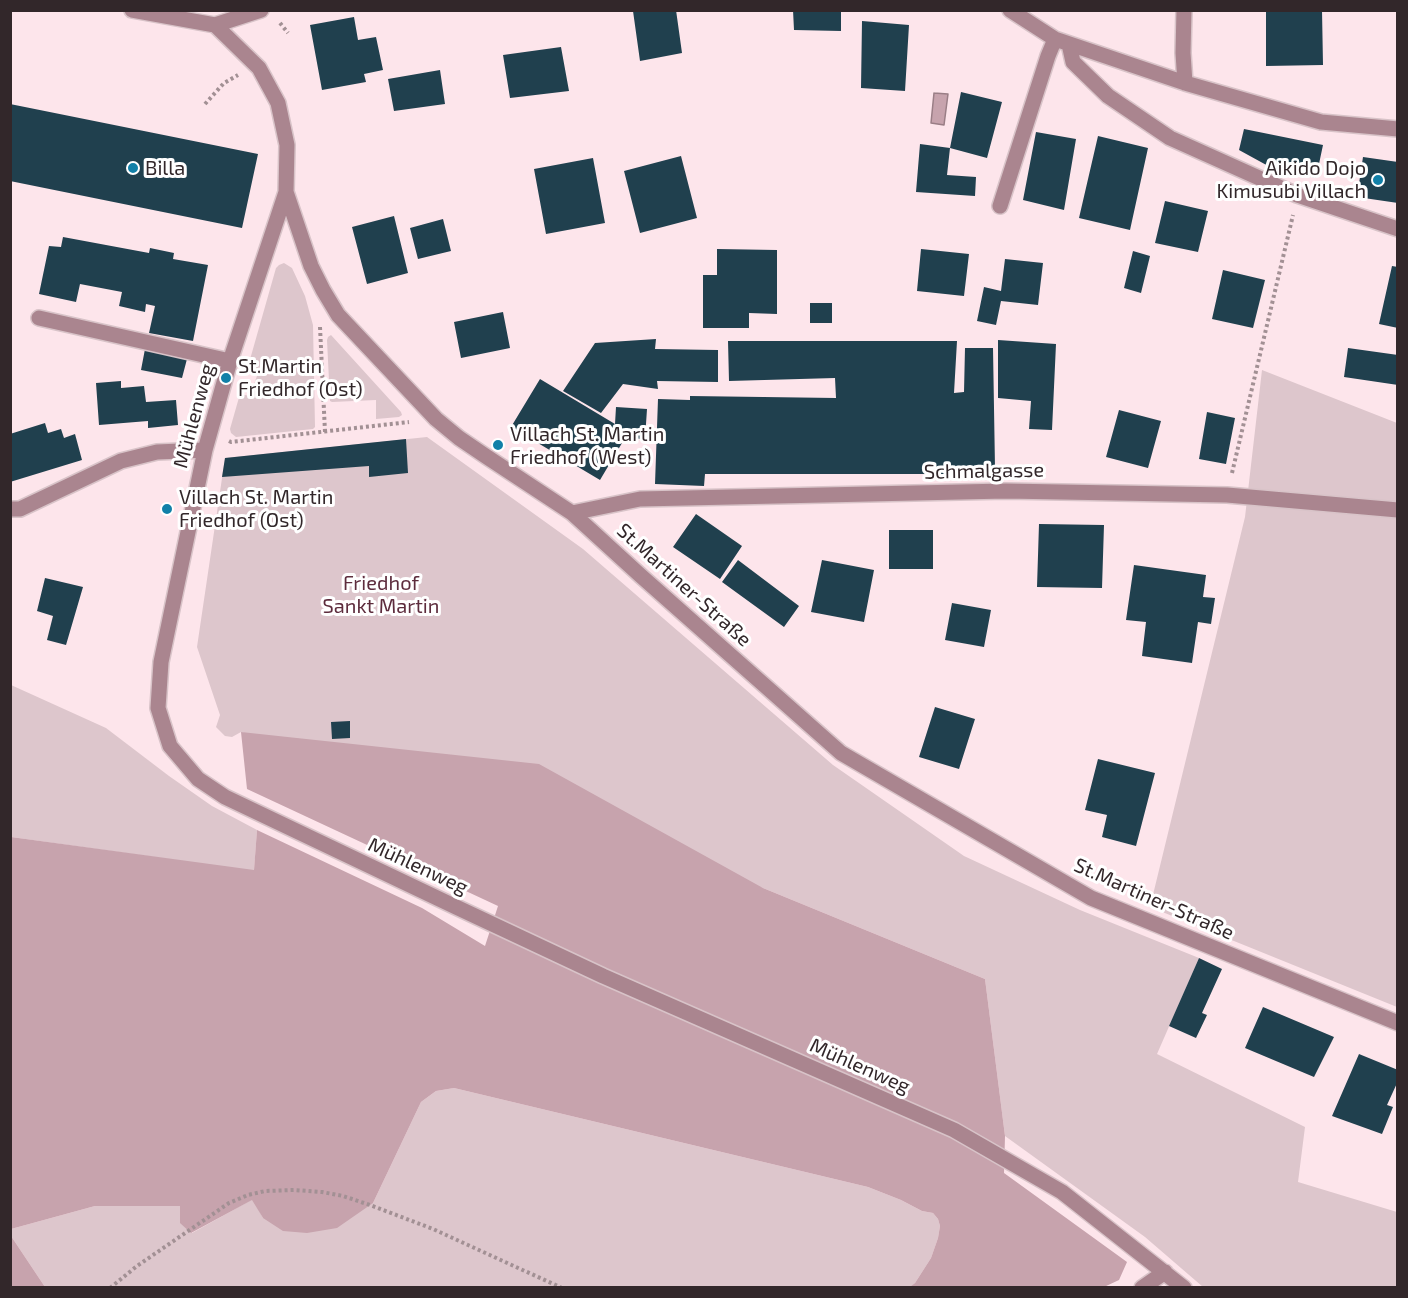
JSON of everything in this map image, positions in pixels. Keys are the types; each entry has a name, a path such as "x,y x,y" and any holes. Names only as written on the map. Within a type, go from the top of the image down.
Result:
{"street":[{"path":"132,10 215,25 261,10"},
{"path":"1010,10 1062,42 1185,83 1321,122 1398,129"},
{"path":"1184,10 1185,83"},
{"name":"St.Martiner-Straße","path":"215,25 259,68 278,103 286,145 286,192 311,266 323,290 338,315 436,419 468,444 572,513 841,753 1091,898 1398,1023"},
{"path":"1062,42 1072,62 1108,96 1170,138 1298,195 1398,229"},
{"path":"1000,206 1048,56 1062,42"},
{"name":"Mühlenweg","path":"286,192 230,362 205,450 161,662 158,708 170,746 198,779 225,797 603,976 954,1131 1062,1192 1184,1287"},
{"path":"39,318 230,362"},
{"path":"10,509 20,509 121,461 157,452 205,450"},
{"name":"Schmalgasse","path":"572,513 640,499 1006,491 1227,495 1398,510"},
{"path":"1142,1287 1165,1272"}],"path":[{"path":"280,23 288,33"},
{"path":"205,104 224,83 244,72"},
{"path":"1227,495 1298,195"},
{"path":"320,317 325,432"},
{"path":"224,437 231,442 436,419"},
{"path":"110,1287 229,1203 265,1191 294,1190 343,1196 370,1205 433,1229 562,1287"}],"green space":[{"path":"284,263 292,268 305,296 313,325 315,427 236,437 230,429 240,394 250,396 259,370 249,363 276,268"},
{"path":"331,335 402,415 376,419 376,400 330,401 327,340"},
{"path":"1262,370 1397,423 1397,1007 1150,907 1245,517"},
{"name":"Friedhof Sankt Martin","path":"427,437 583,549 833,765 964,856 1080,910 1199,958 1157,1054 1305,1127 1298,1182 1397,1212 1397,1287 1203,1287 1145,1237 1005,1136 985,979 763,888 241,732 232,737 225,736 216,727 220,715 197,647 225,458"},
{"path":"11,685 106,728 212,806 257,830 254,871 11,837"},
{"path":"454,1088 868,1187 922,1211 933,1213 940,1226 938,1238 931,1258 910,1288 45,1287 11,1236 11,1229 95,1206 180,1206 192,1233 253,1199 263,1218 373,1203 421,1102 436,1091"}],"shaded area":[{"path":"934,93 948,94 944,125 931,123"},
{"path":"241,732 539,764 763,888 985,979 1005,1136 1004,1173 1127,1262 1119,1280 1104,1287 910,1287 931,1258 938,1238 940,1226 933,1213 922,1211 868,1187 454,1088 436,1091 421,1102 373,1203 337,1228 307,1233 283,1231 263,1218 252,1200 191,1233 180,1223 180,1206 95,1206 11,1229 11,837 254,870 257,830 422,908 485,946 498,906 247,789"},
{"path":"11,1236 45,1287 11,1287"}],"building":[{"path":"676,10 682,53 640,61 633,11"},
{"path":"793,10 841,10 841,31 794,30"},
{"path":"1266,10 1322,10 1323,65 1266,66"},
{"path":"354,17 358,40 376,37 383,70 364,74 366,82 322,90 310,25"},
{"path":"862,21 909,25 905,91 861,88"},
{"path":"561,47 569,91 510,98 503,55"},
{"path":"440,70 445,104 394,111 388,79"},
{"path":"961,92 1002,102 987,158 950,148"},
{"name":"Billa","path":"10,104 258,154 242,228 10,181"},
{"path":"1244,129 1323,145 1316,178 1270,167 1239,150"},
{"path":"1036,132 1076,139 1064,210 1023,200"},
{"path":"1098,136 1148,148 1130,230 1079,218"},
{"path":"920,144 950,148 947,175 976,177 975,196 916,192"},
{"path":"681,156 697,218 640,233 624,171"},
{"name":"Aikido Dojo Kimusubi Villach","path":"1363,157 1398,162 1398,203 1357,197"},
{"path":"593,158 605,223 546,234 534,169"},
{"path":"1165,201 1208,211 1198,252 1155,243"},
{"path":"394,216 408,273 367,284 352,227"},
{"path":"443,219 451,251 418,259 410,228"},
{"path":"63,237 149,253 150,248 174,253 173,259 208,265 193,341 149,333 155,306 146,304 145,312 119,306 122,292 80,284 76,302 39,294 49,246 61,247"},
{"path":"717,249 777,250 777,314 749,313 749,328 703,328 703,275 717,275"},
{"path":"921,249 969,254 964,296 917,291"},
{"path":"1133,251 1150,256 1141,293 1124,288"},
{"path":"1005,259 1043,263 1038,305 1001,301 996,325 977,321 984,287 1001,291"},
{"path":"1392,266 1398,267 1398,328 1379,324"},
{"path":"1223,270 1265,280 1253,328 1212,319"},
{"path":"810,303 832,303 832,323 810,323"},
{"path":"503,312 510,348 461,358 454,322"},
{"path":"656,339 655,349 718,350 718,382 657,381 658,389 623,384 601,413 563,391 595,343"},
{"path":"998,340 1056,344 1052,430 1029,429 1031,401 998,398"},
{"path":"728,341 957,341 954,393 964,392 965,348 993,348 995,468 953,467 952,474 705,474 704,486 655,484 658,399 690,400 690,396 836,398 835,378 729,381"},
{"path":"1348,348 1398,355 1398,385 1344,377"},
{"path":"145,349 187,359 182,378 141,370"},
{"path":"540,379 615,424 616,407 647,409 645,439 625,438 600,480 511,427"},
{"path":"121,381 121,388 144,386 146,402 176,400 178,425 148,428 148,421 99,425 96,383"},
{"path":"1119,410 1161,421 1148,468 1106,457"},
{"path":"1207,412 1235,418 1226,464 1199,459"},
{"path":"45,423 48,433 61,429 64,438 75,434 82,460 10,482 10,434"},
{"path":"406,439 408,473 369,477 369,466 222,477 225,458"},
{"path":"696,514 742,546 720,579 673,547"},
{"path":"1039,524 1104,525 1102,588 1037,587"},
{"path":"889,530 933,530 933,569 889,569"},
{"path":"738,560 799,606 784,627 722,582"},
{"path":"822,560 874,570 864,622 811,612"},
{"path":"1134,565 1206,575 1203,597 1215,598 1211,624 1198,622 1192,663 1142,656 1146,622 1126,620"},
{"path":"45,578 83,587 66,645 47,640 53,616 37,611"},
{"path":"952,603 991,610 984,647 945,640"},
{"path":"935,707 975,719 959,769 919,757"},
{"path":"350,721 350,738 332,739 331,722"},
{"path":"1098,759 1155,773 1136,846 1102,837 1107,815 1085,810"},
{"path":"1199,958 1222,969 1202,1013 1207,1015 1196,1038 1169,1026"},
{"path":"1263,1007 1334,1037 1314,1077 1245,1048"},
{"path":"1359,1054 1398,1070 1398,1081 1387,1105 1393,1107 1382,1134 1332,1116"}],"place":[{"name":"Billa","path":"133,168"},
{"name":"Aikido Dojo Kimusubi Villach","path":"1378,180"},
{"name":"St.Martin Friedhof (Ost)","path":"226,378"},
{"name":"Villach St. Martin Friedhof (West)","path":"498,445"},
{"name":"Villach St. Martin Friedhof (Ost)","path":"167,509"}]}
